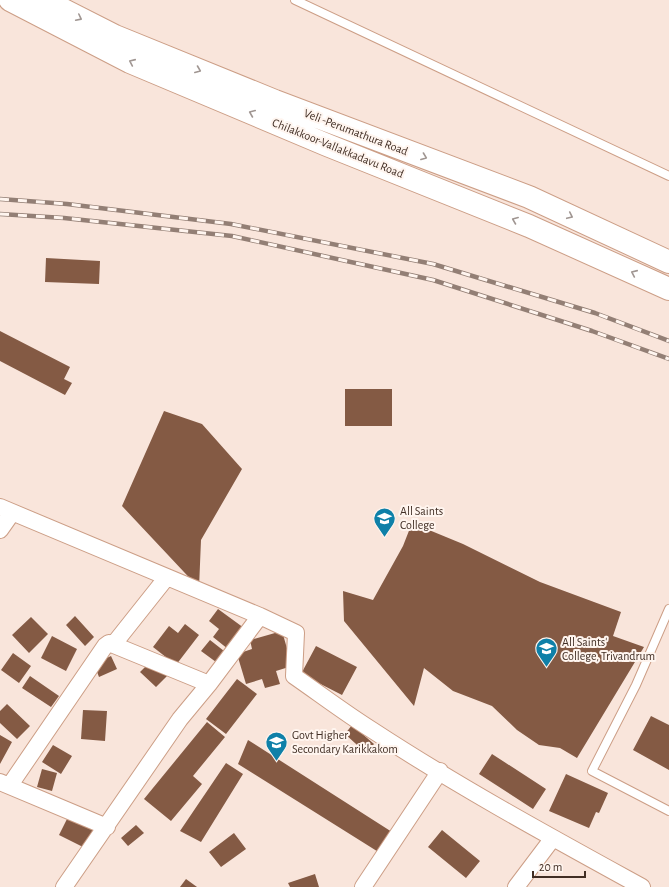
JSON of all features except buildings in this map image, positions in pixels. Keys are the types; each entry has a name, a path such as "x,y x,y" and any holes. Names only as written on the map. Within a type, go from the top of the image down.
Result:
{"main road":[{"name":"Chilakkoor-Vallakkadavu Road","path":"10,0 130,62 529,226 669,289"},
{"name":"Veli -Perumathura Road","path":"44,0 115,36 268,98 528,197 669,262"}],"street":[{"path":"0,530 6,510 260,616 296,633 294,676 372,730 553,838 642,887"},
{"path":"113,645 167,578"},
{"path":"64,887 107,827 180,718 209,684 260,616"},
{"path":"107,827 5,783 104,646 109,643 209,684"},
{"path":"363,887 440,771"},
{"path":"516,887 553,838"}],"lane":[{"path":"295,0 669,176"},
{"path":"669,608 636,685 592,771 669,811"}],"railway":[{"path":"0,199 67,204 231,224 433,264 595,313 669,341"},
{"path":"0,214 64,218 232,236 433,280 592,331 669,359"}],"place":[{"name":"All Saints College","path":"384,538"},
{"name":"All Saints' College, Trivandrum","path":"546,668"},
{"name":"Govt Higher Secondary Karikkakom","path":"276,762"}]}
